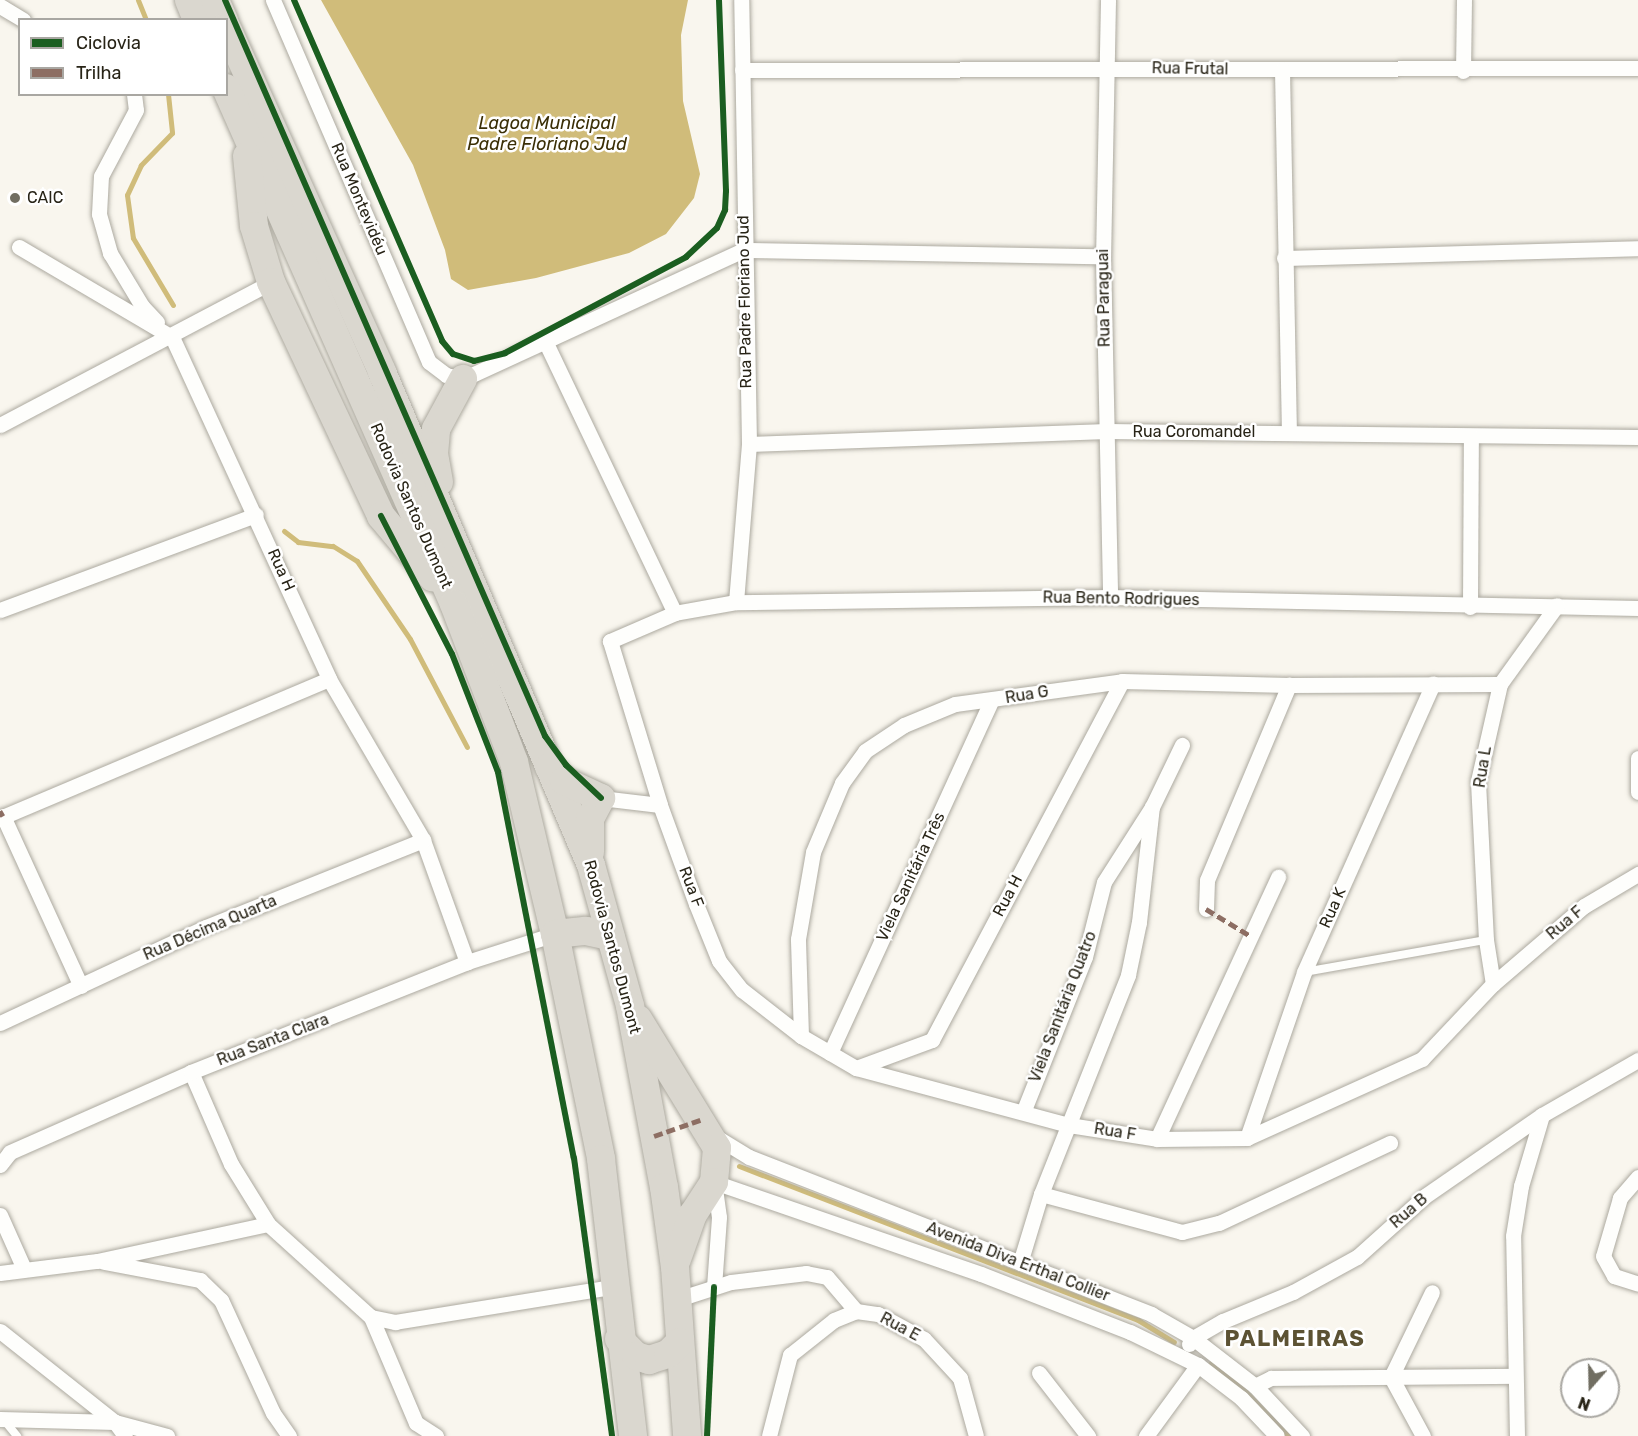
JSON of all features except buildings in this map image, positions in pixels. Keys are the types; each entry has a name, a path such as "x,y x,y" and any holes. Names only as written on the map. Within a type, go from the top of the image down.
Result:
{"highway":[{"path":"189,0 196,18"},
{"path":"215,0 223,18"},
{"name":"Rodovia Santos Dumont","path":"228,31 446,522 591,865 630,1006 675,1267 675,1300 687,1436"},
{"name":"Rodovia Santos Dumont","path":"228,92 454,604 514,762 555,934 601,1158 617,1286 619,1339 633,1436"},
{"path":"242,124 254,226 271,282 381,516 454,604"},
{"path":"446,522 434,453 436,429 463,379"},
{"path":"547,765 564,781 601,798 592,812 588,830 591,865"},
{"path":"555,934 586,931 610,936"},
{"path":"630,1006 717,1148 714,1182 689,1223 675,1267"},
{"path":"619,1339 636,1356 649,1360 668,1354 680,1342"}],"street":[{"name":"Rua Montevidéu","path":"273,0 429,362 446,375 463,379"},
{"name":"Rua Padre Floriano Jud","path":"736,602 749,444 743,250 741,0"},
{"name":"Rua Paraguai","path":"1108,0 1109,69 1102,256 1110,597"},
{"path":"1463,71 1464,0"},
{"path":"0,6 20,18"},
{"name":"Rua Frutal","path":"742,70 1463,71 1638,68"},
{"path":"1282,70 1289,432"},
{"name":"Rua H","path":"134,96 136,110 100,176 99,214 110,253 142,306 172,337 256,515 329,679 423,840 467,962"},
{"path":"19,247 172,337"},
{"path":"1284,258 1638,248"},
{"path":"463,379 546,343 743,250 1102,256"},
{"path":"0,424 172,337 271,282"},
{"path":"546,343 675,613"},
{"name":"Rua Coromandel","path":"749,444 1107,431 1638,437"},
{"path":"1470,607 1471,436"},
{"path":"0,610 256,515"},
{"name":"Rua Bento Rodrigues","path":"610,641 675,613 736,602 1110,597 1470,607 1557,605 1638,608"},
{"name":"Rua L","path":"1493,984 1486,940 1478,781 1500,684 1557,605"},
{"name":"Rua F","path":"610,641 660,805 719,961 742,990 801,1036 856,1068 1024,1110 1069,1125 1156,1139 1247,1138 1422,1059 1493,984 1584,906 1638,874"},
{"path":"81,986 1,817 329,679"},
{"name":"Rua H","path":"856,1068 932,1040 1122,681"},
{"name":"Rua G","path":"801,1036 798,939 813,852 842,783 865,751 904,725 955,704 991,701 1122,681 1289,686 1500,684"},
{"name":"Rua K","path":"1247,1138 1304,972 1433,684"},
{"path":"1206,909 1206,880 1289,686"},
{"name":"Viela Sanitária Três","path":"830,1053 991,701"},
{"name":"Viela Sanitária Quatro","path":"1024,1110 1085,957 1104,882 1152,807 1182,745"},
{"path":"1638,758 1638,792"},
{"path":"601,798 660,805"},
{"path":"1020,1263 1041,1194 1128,975 1139,922 1152,807"},
{"name":"Rua Décima Quarta","path":"0,1023 206,927 423,840"},
{"path":"1156,1139 1278,877"},
{"name":"Rua Santa Clara","path":"0,1165 10,1152 191,1072 467,962 555,934"},
{"name":"Rua B","path":"1193,1338 1293,1292 1357,1257 1425,1196 1542,1115 1638,1060"},
{"path":"191,1072 231,1164 268,1224 371,1317 416,1423 436,1436"},
{"path":"1517,1436 1514,1377 1513,1236 1521,1186 1542,1115"},
{"name":"Avenida Diva Erthal Collier","path":"707,1131 749,1157 1151,1314 1193,1338 1255,1386 1302,1436"},
{"path":"1041,1194 1182,1232 1219,1223 1390,1143"},
{"path":"1638,1177 1620,1198 1603,1256 1614,1275 1638,1284"},
{"path":"714,1182 719,1229 714,1287"},
{"name":"Avenida Diva Erthal Collier","path":"714,1182 981,1274 1130,1332 1198,1365 1241,1398 1277,1436"},
{"path":"0,1215 24,1269"},
{"path":"0,1273 97,1261 268,1224"},
{"path":"97,1261 200,1281 221,1300 273,1413 289,1436"},
{"path":"675,1300 714,1287 806,1273 827,1277 856,1311 834,1320 790,1355 769,1436"},
{"path":"371,1317 395,1323 617,1286"},
{"path":"1391,1377 1432,1292"},
{"name":"Rua E","path":"856,1311 878,1314 924,1339 960,1378 976,1436"},
{"path":"0,1331 116,1422 125,1436"},
{"path":"1182,1357 1193,1338"},
{"path":"1146,1436 1198,1365"},
{"path":"1039,1373 1088,1436"},
{"path":"1391,1377 1424,1436"},
{"path":"1255,1386 1270,1378 1514,1377"},
{"path":"1,1419 116,1422 167,1436"}],"lane":[{"path":"1304,972 1486,940"},
{"path":"1,1419 16,1436"}],"water":[{"name":"Lagoa Municipal Padre Floriano Jud","path":"321,0 688,0 681,35 683,101 700,174 694,198 666,234 629,253 536,278 468,290 451,279 445,250 413,165"}],"waterway":[{"path":"138,0 145,18"},
{"path":"168,96 172,133 141,165 127,195 133,238 173,305"},
{"path":"284,531 298,542 333,546 357,561 410,639 467,747"},
{"path":"739,1166 1138,1320 1174,1342"},
{"path":"1211,1363 1239,1385 1288,1436"}],"marked path":[{"path":"0,811 3,816"},
{"path":"1206,909 1249,935"},
{"path":"654,1136 700,1120"}],"cycle path":[{"path":"225,0 545,736 566,765 601,798"},
{"path":"294,0 442,341 453,354 474,361 505,353 686,257 717,228 725,210 726,191 719,0"},
{"path":"381,516 452,654 498,772 574,1158 612,1436"},
{"path":"707,1436 714,1287"}],"place":[{"name":"CAIC","path":"15,198"}],"district":[{"name":"PALMEIRAS","path":"1295,1339"}]}
